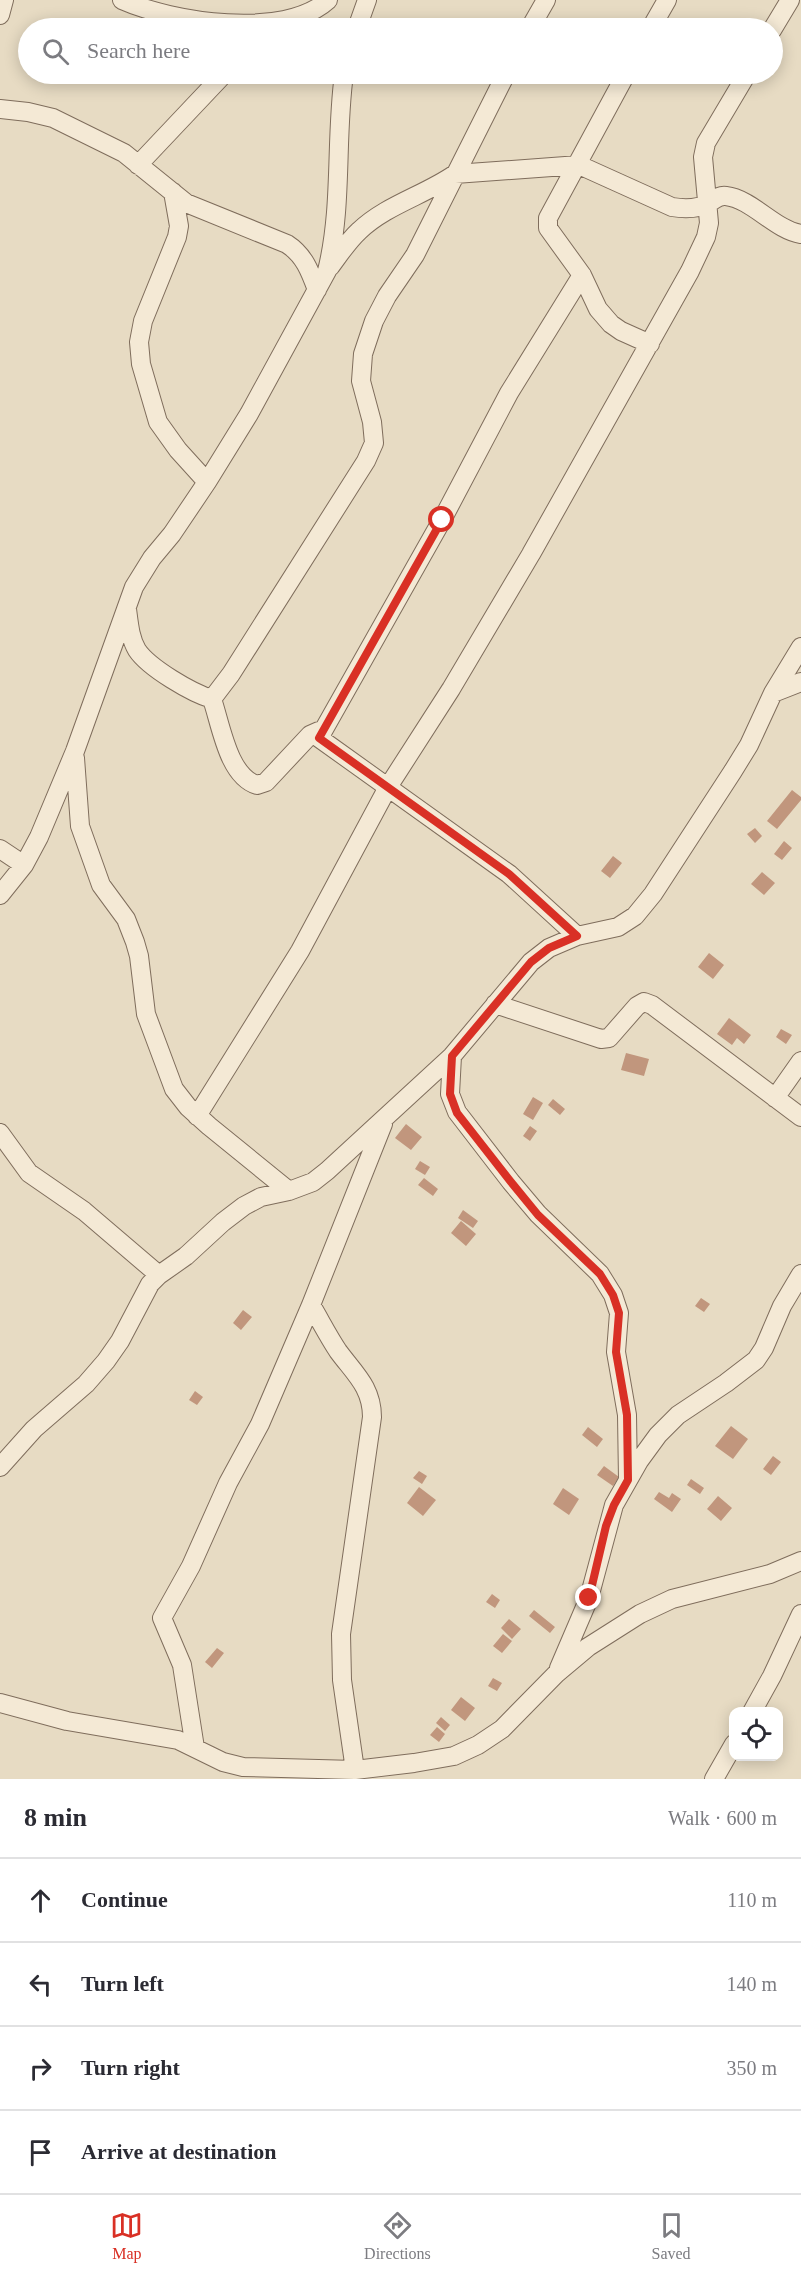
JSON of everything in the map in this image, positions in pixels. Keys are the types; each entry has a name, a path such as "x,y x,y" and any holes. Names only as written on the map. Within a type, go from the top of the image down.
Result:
{"street":[{"path":"0,15 4,0"},
{"path":"122,0 142,9 188,18"},
{"path":"293,18 312,12 328,0"},
{"path":"361,18 367,0"},
{"path":"536,18 546,0"},
{"path":"657,18 667,0"},
{"path":"779,18 790,0"},
{"path":"138,165 215,84"},
{"path":"327,271 333,245 339,187 344,84"},
{"path":"212,699 231,674 366,461 374,443 372,422 361,381 363,354 374,321 387,296 415,255 501,84"},
{"path":"621,84 579,165 548,218 548,228 582,275 598,309 611,324 621,332 650,344"},
{"path":"197,1116 300,951 388,787 451,689 531,554 650,344 706,237 709,223 703,157 706,143 741,84"},
{"path":"0,109 28,112 52,118 108,145 138,165 186,203 287,244 297,251 307,263 317,290"},
{"path":"0,896 24,865 39,837 75,751 134,587 207,482 249,414 327,271 359,231 377,218 455,174 579,165 672,207 684,209 707,204 717,197 724,196 736,199 801,234"},
{"path":"173,192 178,226 177,237 143,321 139,342 141,364 158,422 178,450 207,482"},
{"path":"319,738 442,520 509,393 582,275"},
{"path":"126,606 130,635 144,659 189,690 212,699"},
{"path":"0,1467 46,1418 86,1384 106,1361 120,1341 150,1284 159,1275 180,1261 244,1206 261,1197 289,1191 313,1182 452,1056 531,962 549,948 577,936 618,927 634,916 653,894 749,744 773,693 801,647"},
{"path":"773,693 801,682"},
{"path":"212,699 231,759 247,782 257,786 266,782 310,735 319,731 319,738"},
{"path":"319,738 509,874 577,936"},
{"path":"75,751 80,826 101,885 126,919 135,942 140,956 146,1014 174,1089 197,1116 289,1191"},
{"path":"0,849 24,865"},
{"path":"495,1004 601,1039 609,1038 644,1002 661,1012 801,1118"},
{"path":"452,1056 450,1094 457,1113 538,1215 600,1274 613,1295 619,1313 616,1352 627,1415 628,1480"},
{"path":"775,1098 801,1061"},
{"path":"195,1748 182,1665 162,1618 191,1566 228,1483 260,1424 311,1305 385,1119"},
{"path":"0,1133 29,1173 84,1211 159,1275"},
{"path":"557,1673 589,1598 606,1526 614,1505 639,1461 667,1425 756,1360 764,1348 782,1306 801,1274"},
{"path":"311,1305 337,1349 367,1389 372,1401 363,1485 341,1634 342,1680 356,1770"},
{"path":"0,1702 67,1721 178,1740 223,1762 243,1767 356,1770 414,1763 453,1756 478,1745 502,1729 557,1673 588,1647 640,1614 672,1599 770,1574 801,1561"},
{"path":"755,1707 801,1614"},
{"path":"714,1779 729,1753"}],"building":[{"path":"792,790 801,797 801,800 777,829 767,821"},
{"path":"755,828 762,836 755,843 747,834"},
{"path":"784,841 792,848 782,860 774,854"},
{"path":"613,856 622,863 610,878 601,871"},
{"path":"762,872 775,883 764,895 751,884"},
{"path":"709,953 724,965 713,979 698,967"},
{"path":"729,1018 751,1035 744,1044 737,1038 732,1045 717,1034"},
{"path":"781,1029 792,1035 786,1044 776,1037"},
{"path":"626,1053 649,1059 644,1076 621,1070"},
{"path":"533,1097 543,1103 533,1120 523,1114"},
{"path":"553,1099 565,1109 560,1115 548,1105"},
{"path":"406,1124 422,1137 411,1150 395,1138"},
{"path":"530,1126 537,1131 530,1141 523,1136"},
{"path":"420,1161 430,1167 425,1175 415,1169"},
{"path":"424,1178 438,1189 433,1196 418,1185"},
{"path":"463,1210 478,1221 473,1228 458,1218"},
{"path":"461,1221 476,1234 466,1246 451,1233"},
{"path":"701,1298 710,1304 704,1312 695,1306"},
{"path":"243,1310 252,1317 241,1330 233,1323"},
{"path":"195,1391 203,1397 197,1405 189,1400"},
{"path":"731,1426 748,1439 733,1459 715,1446"},
{"path":"588,1427 603,1439 597,1447 582,1435"},
{"path":"773,1456 781,1462 771,1475 763,1469"},
{"path":"604,1466 619,1477 613,1486 597,1475"},
{"path":"419,1471 427,1476 422,1484 413,1478"},
{"path":"691,1479 704,1488 700,1494 687,1485"},
{"path":"419,1487 436,1500 423,1516 407,1503"},
{"path":"563,1488 579,1499 569,1515 553,1504"},
{"path":"659,1492 669,1498 672,1493 681,1499 672,1512 654,1499"},
{"path":"718,1496 732,1508 721,1521 707,1509"},
{"path":"492,1594 500,1600 495,1608 486,1602"},
{"path":"534,1610 555,1627 550,1633 529,1616"},
{"path":"509,1619 521,1629 512,1639 501,1628"},
{"path":"503,1634 512,1641 502,1653 493,1646"},
{"path":"217,1648 224,1653 212,1668 205,1662"},
{"path":"493,1678 502,1683 497,1691 488,1686"},
{"path":"461,1697 475,1708 465,1721 451,1710"},
{"path":"441,1717 450,1725 445,1731 436,1723"},
{"path":"437,1727 445,1734 439,1742 430,1735"}],"route":[{"path":"442,520 319,738 509,874 577,936 549,948 531,962 452,1056 450,1094 457,1113 538,1215 600,1274 613,1295 619,1313 616,1352 627,1415 628,1480 614,1505 606,1526 589,1598"}]}
